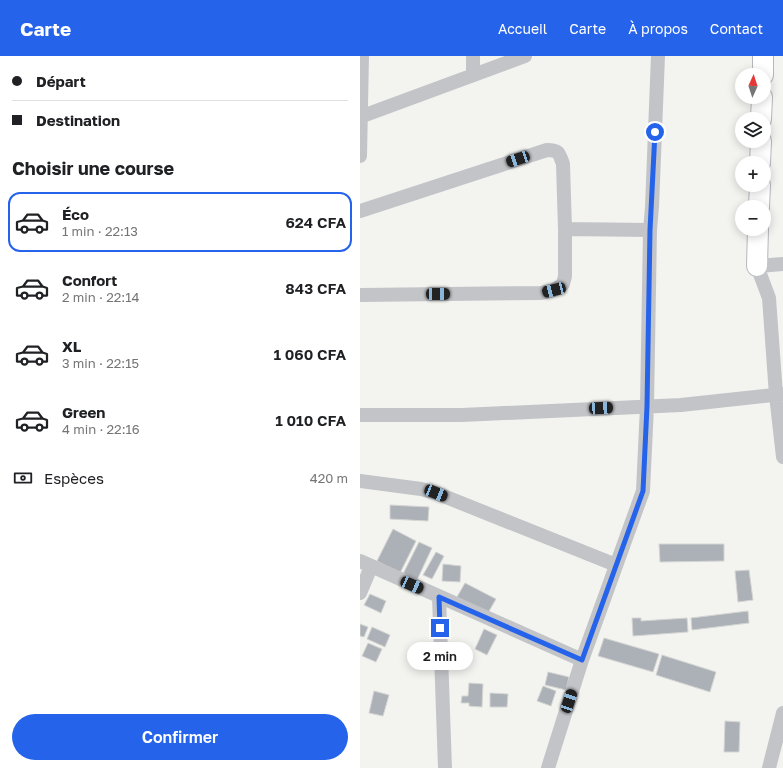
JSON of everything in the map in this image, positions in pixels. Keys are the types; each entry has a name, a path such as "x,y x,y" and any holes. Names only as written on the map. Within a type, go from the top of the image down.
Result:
{"street":[{"path":"360,156 362,56"},
{"path":"473,56 474,75"},
{"path":"361,116 525,56"},
{"path":"548,768 582,660 643,491 647,406 650,230 658,56"},
{"path":"763,56 763,68"},
{"path":"360,211 547,150 554,150 560,154 563,164 565,276 563,284 554,290 541,293 360,295"},
{"path":"565,229 650,230"},
{"path":"758,236 757,266 769,298 779,395 783,458"},
{"path":"757,266 783,264"},
{"path":"360,415 462,415 681,405 779,395"},
{"path":"360,481 421,489 436,493 616,564"},
{"path":"360,593 366,564 582,660"},
{"path":"439,597 445,768"},
{"path":"769,768 783,713"}],"building":[{"path":"390,505 429,507 428,521 390,519"},
{"path":"393,529 416,541 400,573 377,561"},
{"path":"419,542 432,548 417,580 403,574"},
{"path":"659,544 724,544 724,561 660,562"},
{"path":"436,552 444,556 432,579 423,575"},
{"path":"443,564 461,566 460,582 442,581"},
{"path":"749,570 753,600 738,602 735,571"},
{"path":"465,583 496,599 488,613 457,597"},
{"path":"370,594 386,601 381,613 364,605"},
{"path":"748,611 749,623 692,630 691,618"},
{"path":"632,618 641,618 641,621 687,618 688,632 633,636"},
{"path":"360,624 368,627 364,637 360,636"},
{"path":"372,627 390,635 385,647 367,639"},
{"path":"484,629 497,635 487,655 475,649"},
{"path":"604,638 659,654 653,672 598,656"},
{"path":"368,643 382,649 376,662 362,656"},
{"path":"662,655 716,672 710,692 656,675"},
{"path":"548,672 569,677 566,690 545,685"},
{"path":"469,683 483,684 482,707 469,706 469,703 461,703 462,696 468,696"},
{"path":"543,686 556,691 551,706 537,701"},
{"path":"374,691 389,695 383,716 369,713"},
{"path":"490,693 508,694 507,707 490,707"},
{"path":"725,721 740,722 739,752 724,752"}],"route":[{"path":"440,628 439,597 582,660 624,540 643,491 647,406 650,230 655,132"}]}
